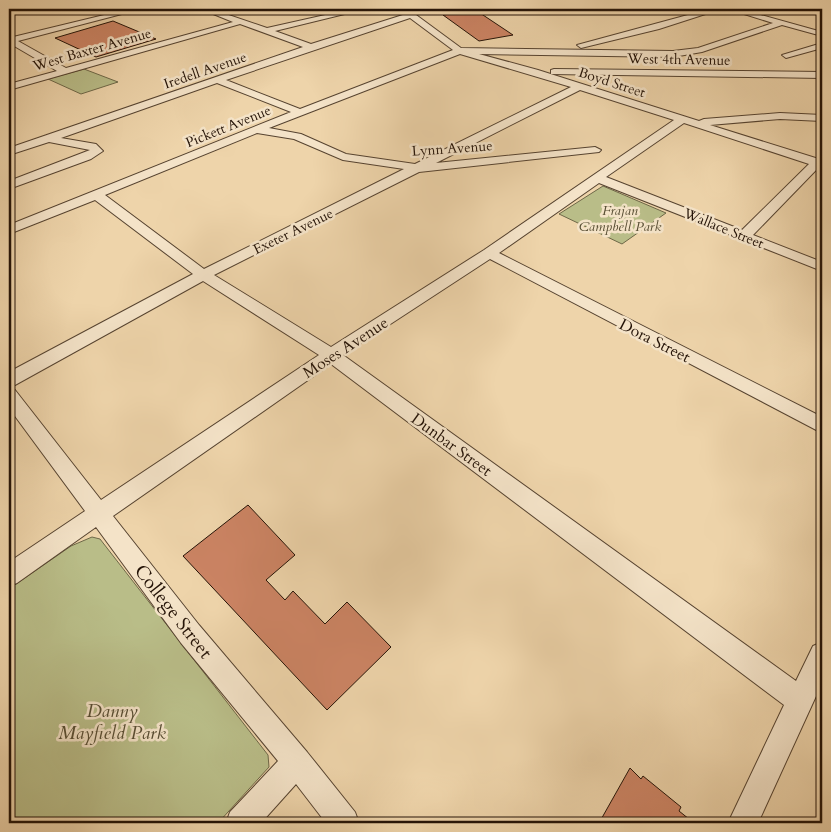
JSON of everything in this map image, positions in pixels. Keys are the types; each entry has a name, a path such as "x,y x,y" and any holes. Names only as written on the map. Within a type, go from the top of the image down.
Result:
{"street":[{"path":"9,12 38,9"},
{"path":"9,40 136,9"},
{"path":"205,9 311,47"},
{"path":"266,31 354,9"},
{"path":"553,52 656,27 717,9"},
{"path":"732,9 822,34"},
{"name":"Iredell Avenue","path":"9,152 408,12"},
{"name":"Boyd Street","path":"408,12 460,51 535,72 820,163"},
{"name":"West Baxter Avenue","path":"9,87 63,70 240,22"},
{"path":"460,51 673,54 699,50 784,22"},
{"path":"9,40 63,70"},
{"path":"786,55 822,46"},
{"name":"Pickett Avenue","path":"9,230 98,196 256,130 460,51"},
{"name":"West 4th Avenue","path":"535,72 822,75"},
{"path":"218,80 302,113"},
{"name":"Exeter Avenue","path":"9,380 203,275 580,86"},
{"path":"688,121 780,116 822,118"},
{"name":"Moses Avenue","path":"9,575 331,355 489,253 598,178 688,121"},
{"name":"Lynn Avenue","path":"256,130 297,136 343,157 419,168 595,150"},
{"path":"9,185 87,157 96,150 92,146 49,138"},
{"path":"744,236 820,163"},
{"name":"Wallace Street","path":"598,178 822,267"},
{"name":"Dunbar Street","path":"98,196 203,275 331,355 802,701"},
{"name":"Dora Street","path":"489,253 822,426"},
{"name":"College Street","path":"9,395 190,634 297,762 344,823"},
{"path":"743,823 822,655"},
{"path":"241,823 297,762"}],"green space":[{"path":"84,69 118,82 81,94 48,79"},
{"name":"Frajan Campbell Park","path":"603,186 666,213 622,244 559,214"},
{"name":"Danny Mayfield Park","path":"92,537 100,539 268,755 269,767 218,823 9,823 9,589 71,546"}],"building":[{"path":"477,11 513,35 479,41 443,15"},
{"path":"113,21 156,39 96,57 55,38"},
{"path":"248,505 295,555 266,580 285,600 293,591 325,624 347,602 391,647 327,710 183,556"},
{"path":"630,768 641,779 643,776 681,807 679,811 694,823 599,823"}]}
